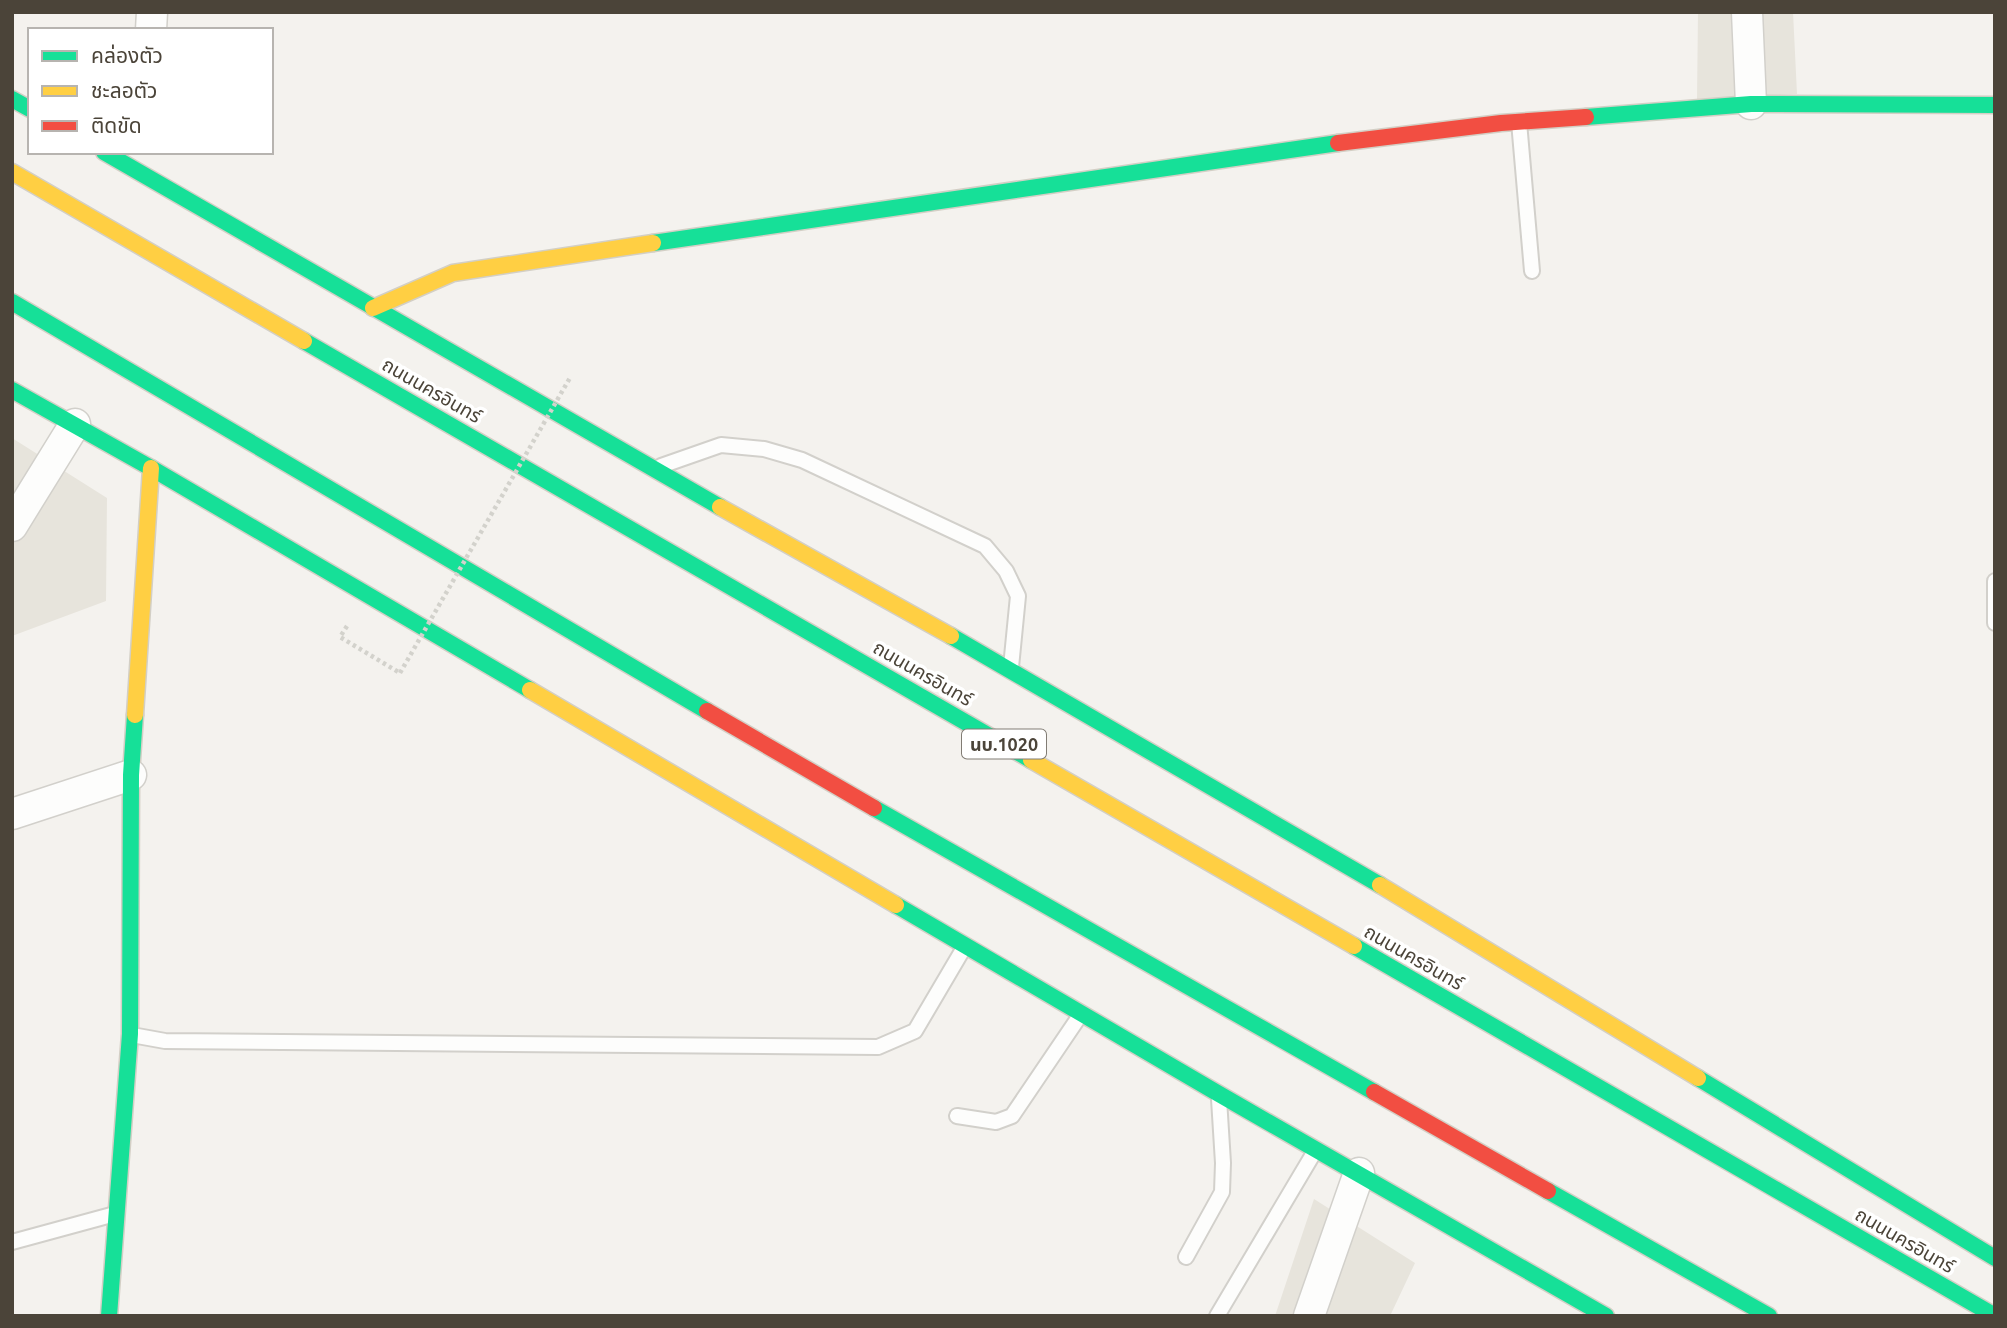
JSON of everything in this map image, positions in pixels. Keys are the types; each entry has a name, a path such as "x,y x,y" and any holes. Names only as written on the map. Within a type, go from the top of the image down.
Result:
{"main road":[{"path":"12,99 28,108"},
{"path":"373,308 453,273 1318,145 1519,122 1751,104 1995,105"},
{"name":"ถนนนครอินทร์","path":"111,154 140,162 373,308 1010,669 1377,883 1995,1258"},
{"name":"ถนนนครอินทร์","path":"12,172 1995,1316"},
{"path":"12,302 783,756 1769,1316"},
{"path":"12,390 151,468 1219,1094 1606,1316"},
{"path":"109,1316 130,1034 131,775 151,468"}],"street":[{"path":"1747,12 1751,104"},
{"path":"13,524 75,424"},
{"path":"12,814 131,775"},
{"path":"1308,1316 1359,1173"}],"lane":[{"path":"1519,122 1532,271"},
{"path":"653,469 721,445 764,449 802,460 985,546 1006,570 1018,596 1010,669"},
{"path":"1995,581 1995,623"},
{"path":"130,1034 165,1041 878,1047 915,1031 965,945"},
{"path":"957,1116 996,1122 1012,1116 1082,1013"},
{"path":"1186,1257 1222,1192 1219,1094"},
{"path":"1217,1316 1316,1149"},
{"path":"12,1242 116,1213"}],"path":[{"path":"340,637 400,673 571,376"}],"shaded area":[{"path":"1698,12 1793,12 1797,94 1697,99"},
{"path":"12,438 107,498 106,601 12,636"},
{"path":"1314,1199 1415,1263 1390,1316 1275,1316"}],"traffic: fast":[{"path":"12,99 28,108"},
{"path":"1586,117 1751,104 1995,105"},
{"path":"653,243 1338,143"},
{"path":"107,154 720,507"},
{"path":"12,302 707,711"},
{"path":"304,341 1031,760"},
{"path":"12,390 151,468 530,690"},
{"path":"951,636 1380,885"},
{"path":"109,1316 130,1034 131,775 135,715"},
{"path":"874,808 1374,1092"},
{"path":"896,905 1606,1316"},
{"path":"1354,946 1995,1316"},
{"path":"1698,1078 1995,1258"},
{"path":"1548,1191 1769,1316"}],"traffic: slow":[{"path":"12,172 304,341"},
{"path":"373,308 453,273 653,243"},
{"path":"135,715 151,468"},
{"path":"720,507 951,636"},
{"path":"530,690 896,905"},
{"path":"1031,760 1354,946"},
{"path":"1380,885 1698,1078"}],"traffic: jam":[{"path":"1338,143 1501,123 1586,117"},
{"path":"707,711 874,808"},
{"path":"1374,1092 1548,1191"}]}
